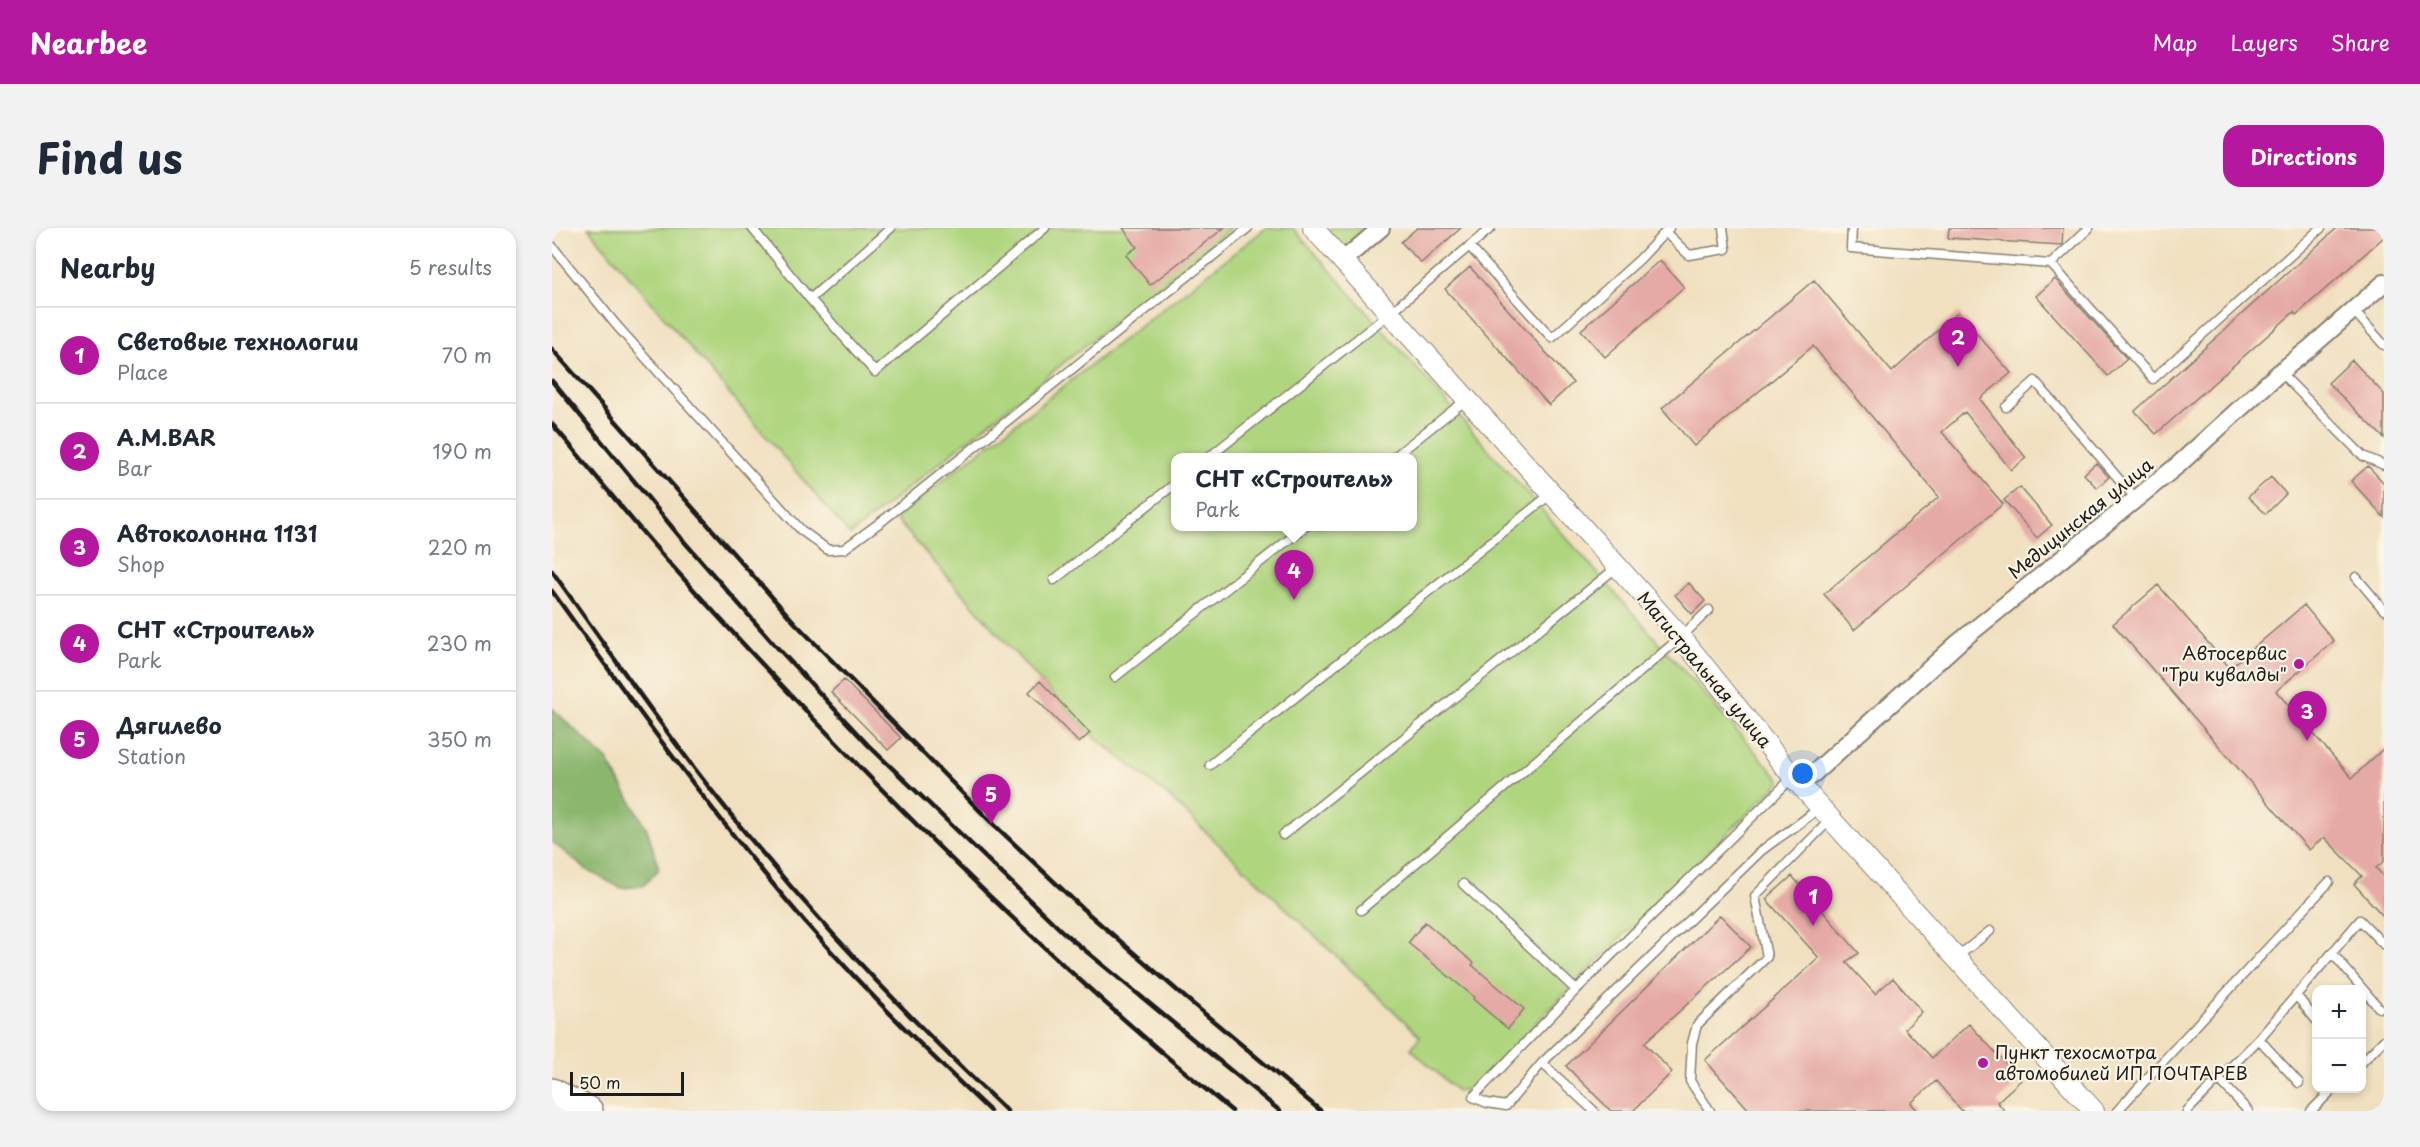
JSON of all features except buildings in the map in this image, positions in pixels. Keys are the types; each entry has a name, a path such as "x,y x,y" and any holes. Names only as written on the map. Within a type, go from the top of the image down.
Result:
{"highway":[{"path":"552,1092 589,1111"}],"street":[{"name":"Магистральная улица","path":"1313,228 1616,568 1681,637 1797,781 2094,1111"},
{"path":"1342,261 1381,228"},
{"name":"Медицинская улица","path":"1797,781 1958,643 2137,500 2384,283"}],"lane":[{"path":"752,228 810,299 875,372 1045,228"},
{"path":"810,299 891,228"},
{"path":"552,246 617,326 801,530 828,550 844,549 886,518 1248,228"},
{"path":"1214,453 1390,313 1491,228"},
{"path":"1470,246 1552,338 1640,259 1667,230 1689,255 1726,249 1723,228"},
{"path":"1852,228 1851,248 2051,264 2153,379 2321,228"},
{"path":"2077,239 2078,228"},
{"path":"2051,264 2089,228"},
{"path":"2353,310 2384,345"},
{"path":"2280,372 2363,456 2384,465"},
{"path":"2006,407 2035,381 2137,500"},
{"path":"1399,453 1467,399"},
{"path":"1054,580 1171,487"},
{"path":"1210,765 1551,494"},
{"path":"1115,677 1300,531"},
{"path":"1283,835 1616,568"},
{"path":"2356,577 2384,610"},
{"path":"1361,910 1681,637 1709,610"},
{"path":"1797,781 1576,990 1473,1097 1509,1109 1542,1064 1761,851 1786,831 1826,812"},
{"path":"1710,1111 1690,1081 1692,1043 1697,1025 1767,957 1755,896 1826,812"},
{"path":"2117,1111 2329,882"},
{"path":"1462,884 1576,990"},
{"path":"2187,1111 2259,1039 2360,920 2384,945"},
{"path":"1957,957 1990,931"},
{"path":"2332,953 2379,1008"},
{"path":"2296,995 2312,1015"},
{"path":"2259,1039 2299,1083"},
{"path":"2366,1057 2384,1040"},
{"path":"1542,1064 1594,1111"},
{"path":"2219,1079 2248,1111"},
{"path":"2311,1111 2330,1093"}],"green space":[{"path":"588,228 1231,228 850,535"},
{"path":"1266,228 1293,228 1781,781 1581,977 1473,1088 1457,1091 1411,1049 1420,1036 1167,795 1090,733 1040,681 895,518"},
{"path":"1331,228 1379,228 1343,259 1322,235"},
{"path":"552,708 607,760 647,829 659,869 643,886 621,888 587,870 552,842"}],"railway":[{"path":"552,349 795,623 986,817 1083,909 1321,1111"},
{"path":"552,381 681,538 774,644 868,745 1064,933 1280,1111"},
{"path":"552,424 665,558 868,776 1009,915 1082,982 1232,1111"},
{"path":"552,571 651,710 746,834 853,957 1007,1111"},
{"path":"552,591 693,783 782,895 831,952 990,1111"}],"place":[{"name":"А.М.BAR","path":"1958,367"},
{"name":"СНТ «Строитель»","path":"1294,600"},
{"name":"Автосервис \"Три кувалды\"","path":"2299,664"},
{"name":"Автоколонна 1131","path":"2307,741"},
{"name":"Дягилево","path":"991,824"},
{"name":"Световые технологии","path":"1813,926"},
{"name":"Пункт техосмотра автомобилей ИП ПОЧТАРЕВ","path":"1983,1063"}]}
